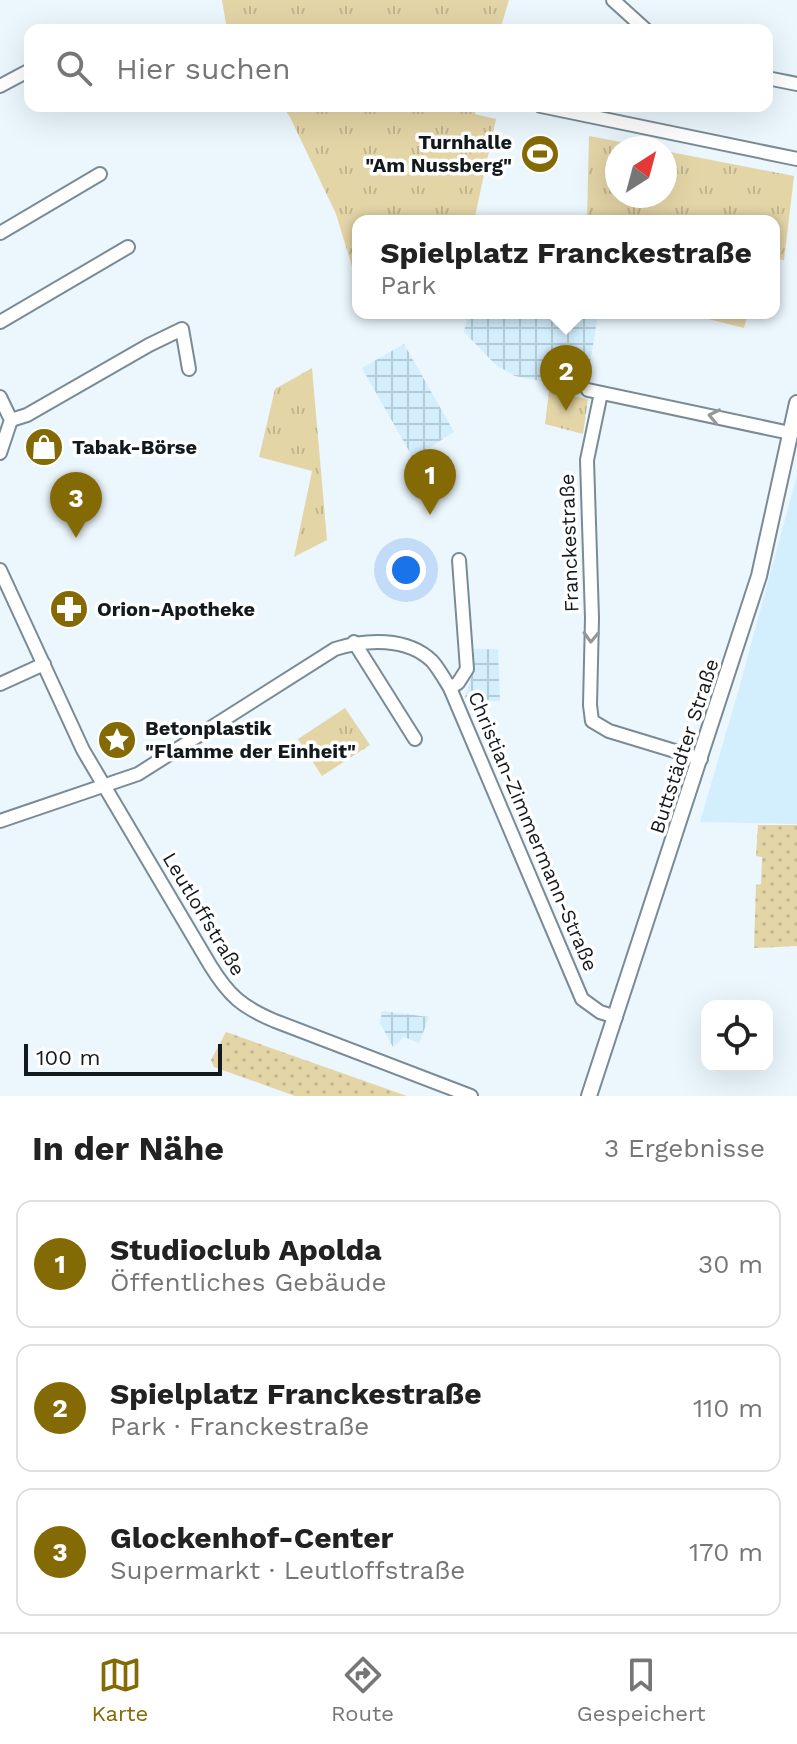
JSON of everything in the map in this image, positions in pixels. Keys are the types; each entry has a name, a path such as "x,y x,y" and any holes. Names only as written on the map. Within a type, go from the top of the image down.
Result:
{"street":[{"path":"613,0 639,24"},
{"path":"0,86 24,73"},
{"path":"773,79 797,84"},
{"path":"570,112 797,159"},
{"path":"0,233 100,174"},
{"path":"0,322 128,247"},
{"path":"11,420 27,415 182,329 189,369"},
{"path":"588,390 790,433"},
{"name":"Franckestraße","path":"601,393 587,460 592,721 609,731 701,759"},
{"path":"0,397 11,420 0,453"},
{"name":"Buttstädter Straße","path":"589,1096 759,576 792,451 790,433 797,403"},
{"name":"Christian-Zimmermann-Straße","path":"450,688 458,683 467,669 459,560"},
{"name":"Leutloffstraße","path":"0,570 6,600 44,664 83,750 210,965 233,998 252,1012 471,1096"},
{"name":"Christian-Zimmermann-Straße","path":"0,821 138,774 335,649 354,642 380,641 414,649 432,662 450,688 582,999 600,1012 616,1017"},
{"path":"354,642 415,739"},
{"path":"0,684 44,664"}],"shaded area":[{"path":"467,319 597,319 586,390 515,376 496,365 464,332"},
{"path":"404,344 454,432 413,458 362,368"},
{"path":"797,475 797,824 700,822 740,685"},
{"path":"474,649 498,649 500,701 465,697 471,679"},
{"path":"382,1011 429,1017 419,1043 404,1037 393,1047 380,1023"}],"green space":[{"path":"222,0 509,0 502,24 226,24"},
{"path":"286,112 476,112 496,119 475,215 352,215 352,266 336,214"},
{"path":"589,136 605,139 605,208 677,208 677,153 794,176 784,260 780,259 780,215 587,215"},
{"path":"708,319 746,319 744,328"},
{"path":"312,368 327,540 294,557 312,471 259,457 275,389"},
{"path":"549,391 588,399 583,434 545,424"},
{"path":"345,708 370,745 322,776 298,739"},
{"path":"758,825 797,825 797,946 754,948 756,885 761,884 762,857 756,856"},
{"path":"226,1032 407,1096 295,1096 214,1067 211,1060"}],"place":[{"name":"Turnhalle \"Am Nussberg\"","path":"540,154"},
{"name":"Spielplatz Franckestraße","path":"566,411"},
{"name":"Tabak-Börse","path":"44,447"},
{"name":"Studioclub Apolda","path":"430,515"},
{"name":"Glockenhof-Center","path":"76,538"},
{"name":"Orion-Apotheke","path":"69,609"},
{"name":"Betonplastik \"Flamme der Einheit\"","path":"117,740"}]}
